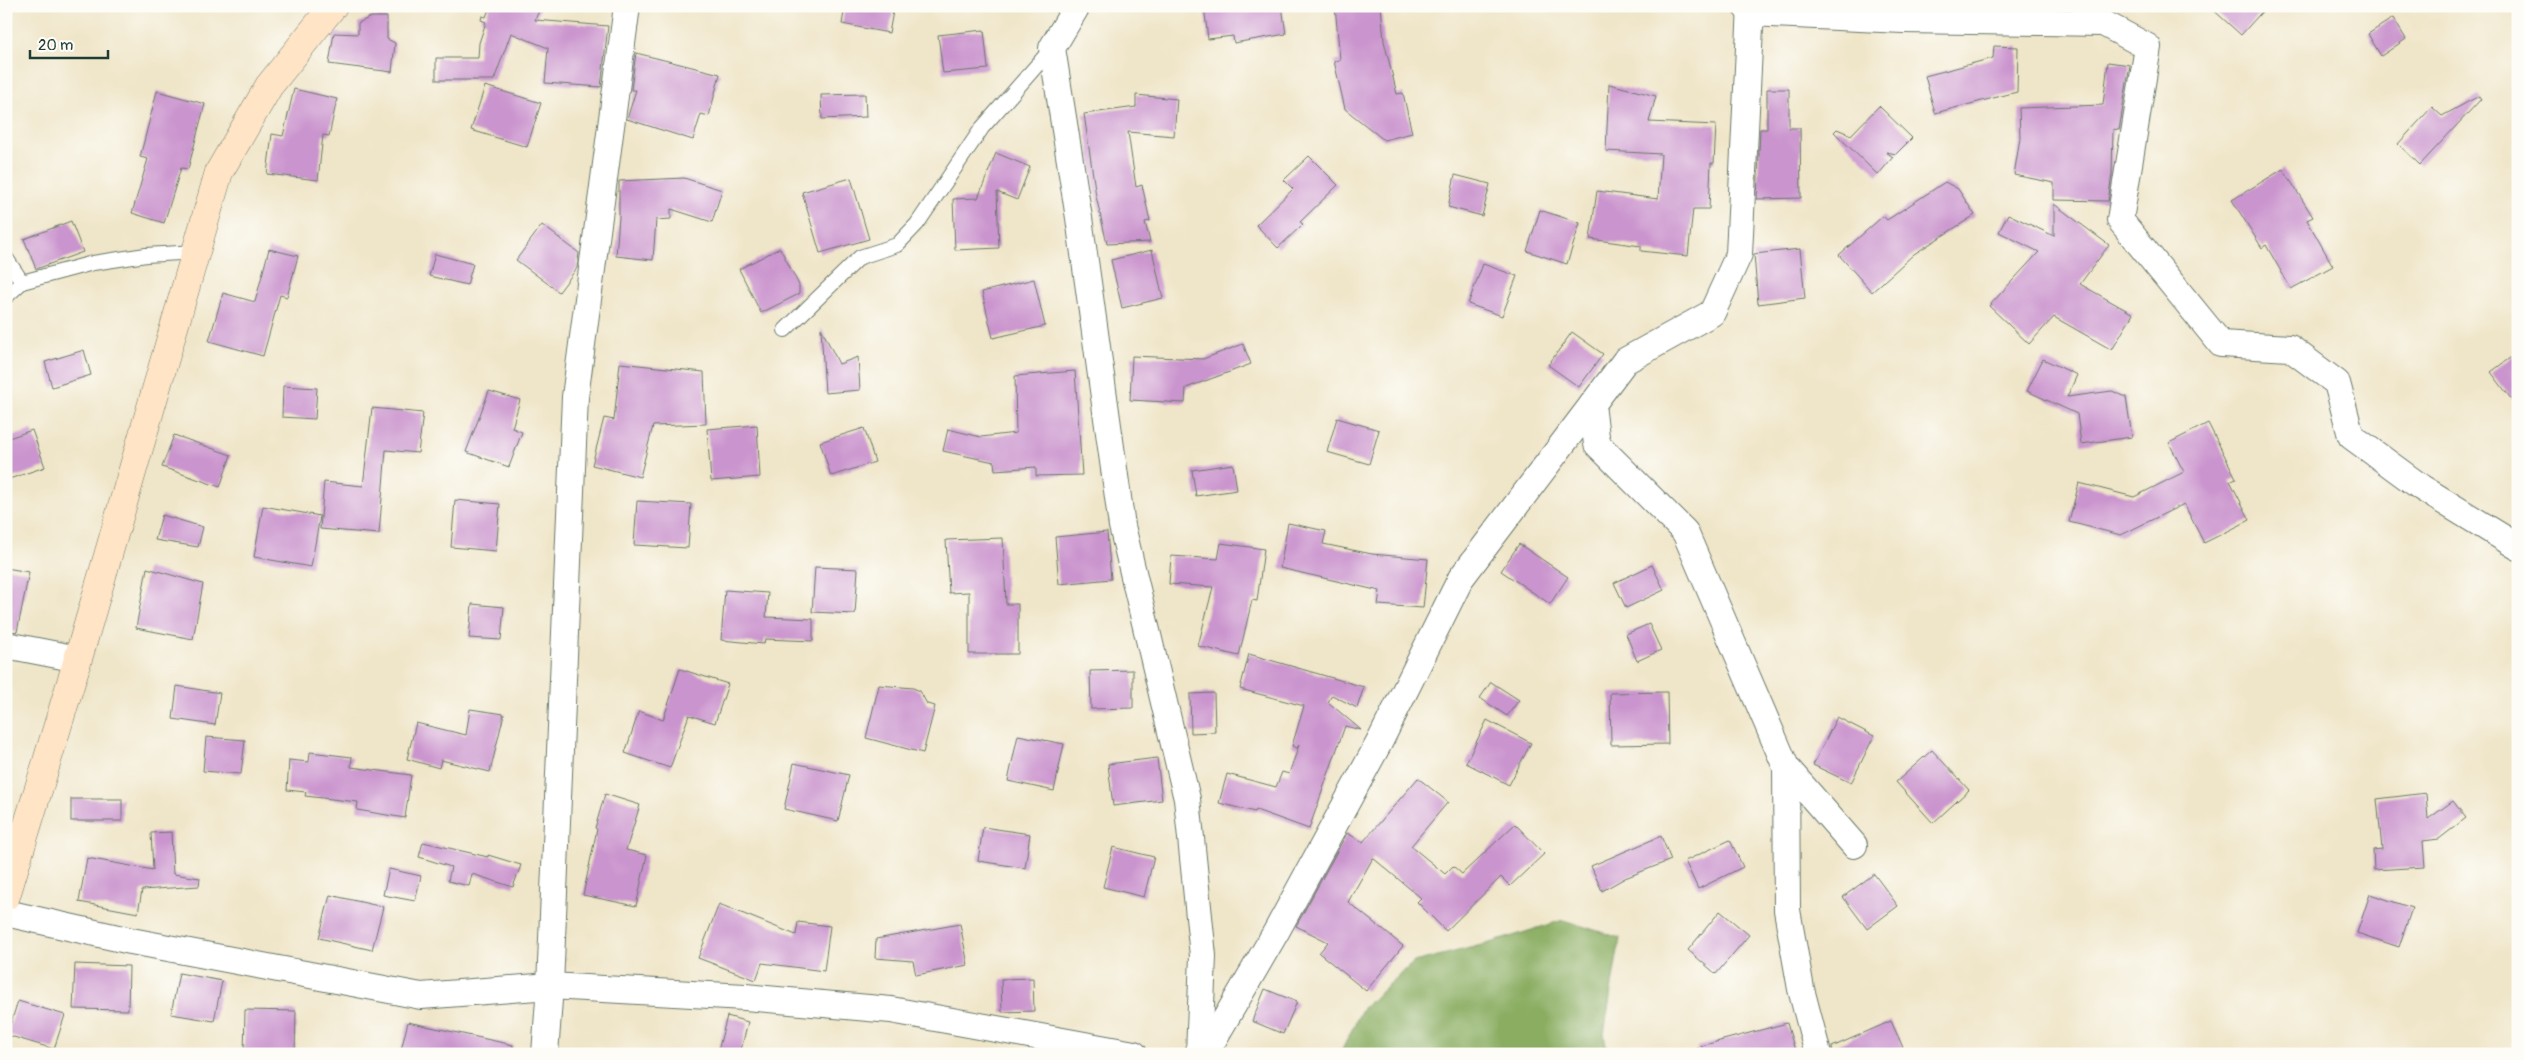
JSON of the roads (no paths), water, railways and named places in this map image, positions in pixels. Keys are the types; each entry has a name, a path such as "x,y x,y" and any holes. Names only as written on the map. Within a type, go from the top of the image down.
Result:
{"street":[{"path":"6,896 78,659 219,172 269,86 333,6"},
{"path":"545,1054 550,986 575,397 628,6"},
{"path":"1077,6 1052,48 1122,526 1187,799 1203,956 1199,1054"},
{"path":"1205,1054 1276,932 1375,749 1461,578 1625,361 1712,313 1740,254 1749,9 1903,20 2103,23 2148,47 2120,220 2221,344 2290,348 2337,383 2351,436 2422,488 2518,547"},
{"path":"1592,405 1597,444 1685,532 1786,767 1854,845"},
{"path":"6,645 78,659"},
{"path":"1786,767 1787,910 1801,989 1818,1054"},
{"path":"6,913 131,941 421,996 550,986 745,997 891,1010 1134,1054"}],"lane":[{"path":"785,330 860,257 897,246 917,224 982,128 1052,48"},
{"path":"6,297 22,282 93,263 146,254 196,252"},
{"path":"6,258 22,282"}]}
